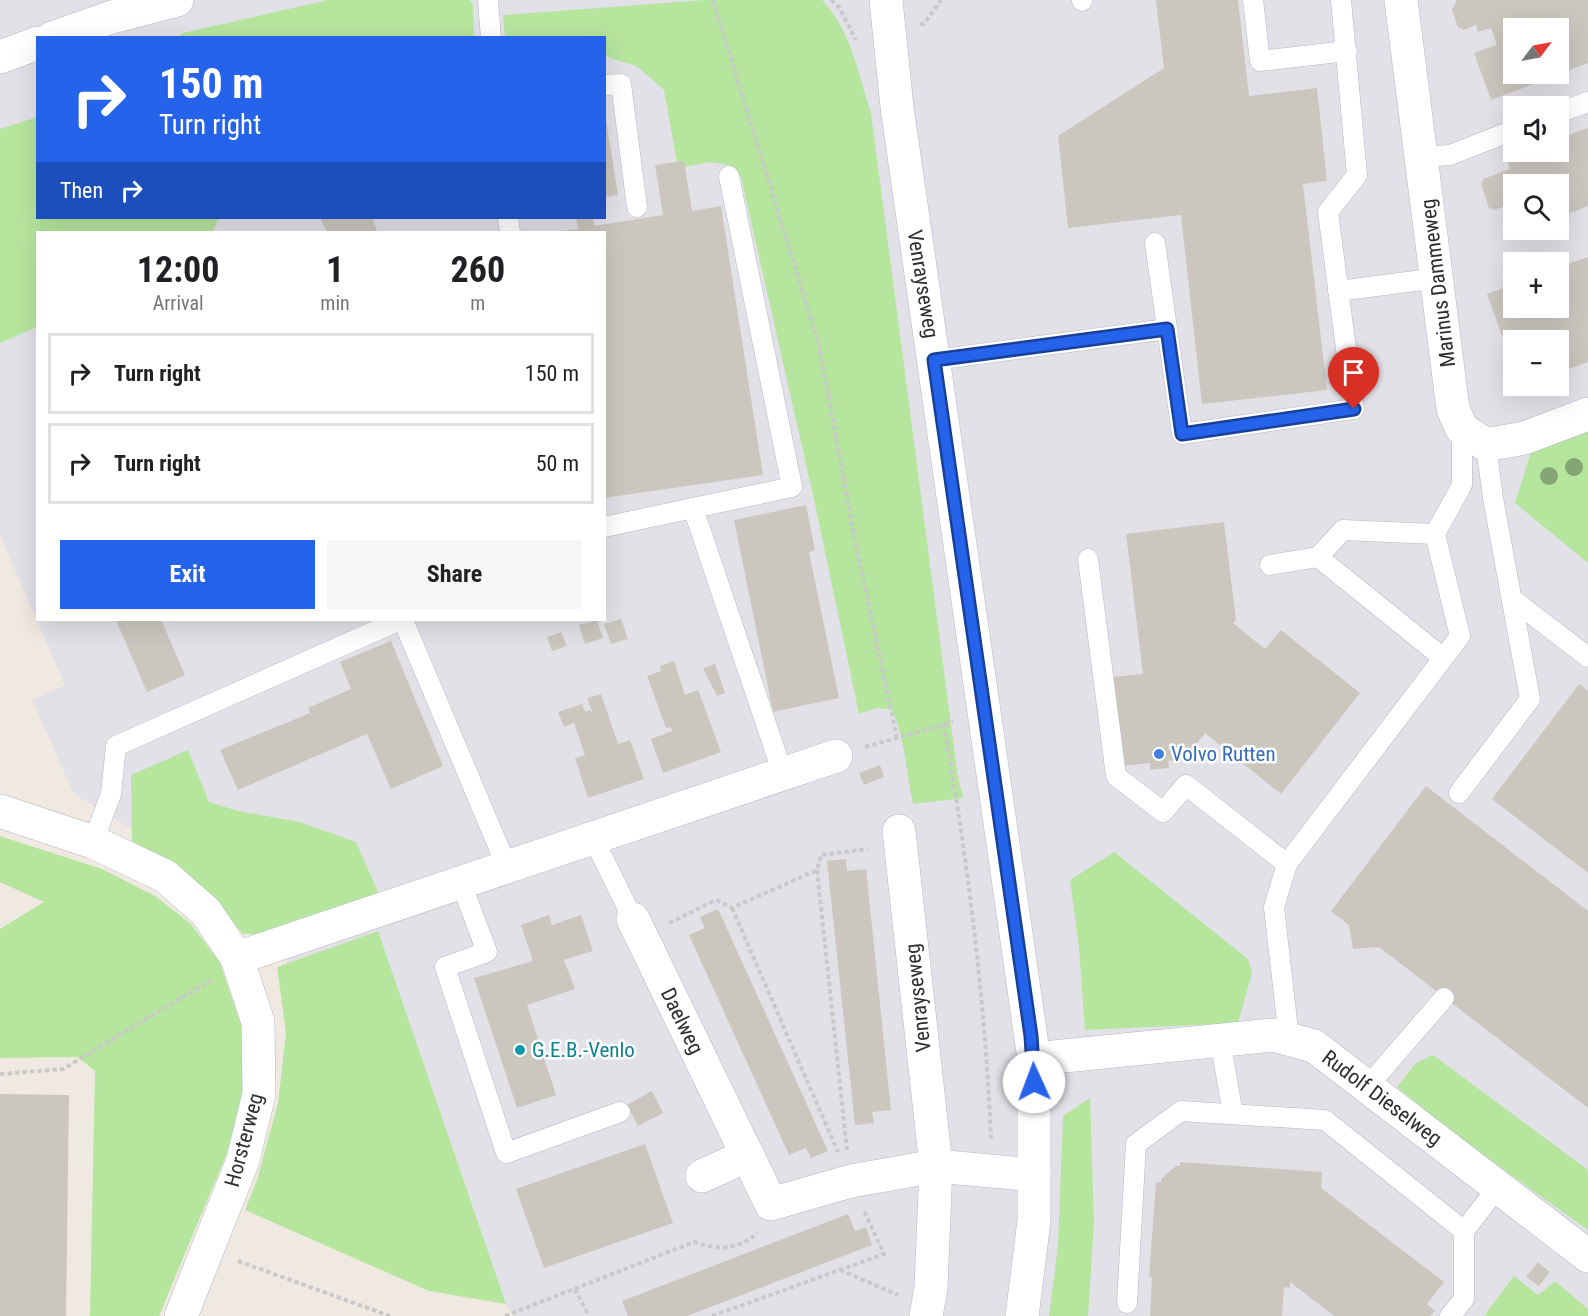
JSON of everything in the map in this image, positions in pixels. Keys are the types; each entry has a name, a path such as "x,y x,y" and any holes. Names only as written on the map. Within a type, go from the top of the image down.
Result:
{"street":[{"path":"58,36 112,17 177,0"},
{"name":"Venrayseweg","path":"886,0 897,107 1034,1059 1034,1221 1022,1316"},
{"name":"Marinus Dammeweg","path":"1401,0 1423,157 1453,409 1474,437"},
{"path":"0,57 36,44"},
{"path":"1474,437 1524,438 1588,414"},
{"path":"237,958 836,756"},
{"name":"Horsterweg","path":"0,811 93,842 165,876 206,912 237,958 258,1022 259,1094 243,1160 181,1316"},
{"name":"Venrayseweg","path":"900,838 936,1166 929,1302"},
{"name":"Daelweg","path":"637,928 771,1204"},
{"name":"Rudolf Dieselweg","path":"1034,1059 1273,1035 1314,1046 1588,1256"},
{"path":"702,1176 747,1155"},
{"path":"771,1204 850,1181 936,1166 1034,1175"}],"lane":[{"path":"488,0 491,36"},
{"path":"1253,0 1260,61 1347,51"},
{"path":"1155,243 1182,434 1354,409 1328,212 1357,175 1341,0"},
{"path":"606,86 621,84 637,207"},
{"path":"1569,109 1588,102"},
{"path":"1423,157 1450,155 1503,134"},
{"path":"606,527 792,487 729,176"},
{"path":"1338,291 1438,278"},
{"path":"934,360 1167,329"},
{"path":"1289,1039 1274,907 1287,864 1460,636 1435,534 1462,485 1474,437"},
{"path":"1459,793 1530,699 1512,599 1474,437"},
{"path":"693,508 783,774"},
{"path":"1270,566 1318,557 1343,530 1435,534"},
{"path":"1318,557 1442,657"},
{"path":"1088,559 1116,776 1163,812 1186,785 1287,864"},
{"path":"1512,599 1585,649"},
{"path":"93,842 111,794 116,746 399,621"},
{"path":"401,621 507,867"},
{"name":"Daelweg","path":"593,838 637,928"},
{"path":"461,883 487,952 446,967 506,1153 620,1112"},
{"path":"1367,1087 1444,998"},
{"path":"1220,1040 1233,1114"},
{"path":"1127,1303 1136,1144 1181,1111 1324,1119 1464,1231"},
{"path":"1450,1316 1464,1299 1464,1231 1498,1187"}],"path":[{"path":"713,0 819,345 855,540 897,738"},
{"path":"836,756 986,714"},
{"path":"944,725 964,838 975,924 987,1062 992,1170"},
{"path":"850,1181 817,870 821,855 900,838"},
{"path":"732,908 817,870"},
{"path":"637,928 716,900 732,908 884,1254 712,1316"},
{"path":"0,1074 63,1069 216,977 237,958"},
{"path":"505,1316 694,1242 718,1250 741,1244 758,1234 771,1204"},
{"path":"207,1250 390,1316"},
{"path":"840,1270 896,1296 929,1302"},
{"path":"575,1289 589,1316"}],"shaded area":[{"path":"0,0 1588,0 1588,1316 514,1316 246,898 74,794 32,700 65,685 37,621 606,621 606,231 36,231 36,618 0,535"}],"green space":[{"path":"328,0 470,0 473,5 474,36 179,36 183,33"},
{"path":"705,0 822,0 840,24 858,68 871,113 957,771 963,798 913,804 902,743 892,710 877,708 859,714 815,504 741,177 732,166 711,162 678,168 664,90 638,67 606,56 606,36 505,36 503,15"},
{"path":"36,117 36,219 218,219 212,231 36,231 36,327 0,343 0,129"},
{"path":"1588,431 1588,563 1515,503 1531,452"},
{"path":"188,750 209,802 238,811 300,822 356,842 379,894 266,934 243,934 194,879 132,841 131,775"},
{"path":"0,836 102,869 155,896 191,924 220,963 241,1025 244,1094 226,1155 159,1316 90,1316 95,1071 78,1057 0,1058 0,929 44,902 0,882"},
{"path":"1114,852 1248,959 1252,973 1238,1023 1085,1030 1079,948 1070,880"},
{"path":"378,931 506,1304 429,1291 245,1210 257,1180 278,1103 286,1033 277,967"},
{"path":"1433,1055 1588,1170 1588,1230 1461,1139 1397,1087 1416,1063"},
{"path":"1090,1098 1094,1223 1088,1316 1049,1316 1058,1246 1063,1116"},
{"path":"1514,1276 1538,1295 1555,1281 1588,1309 1588,1316 1484,1316"}],"building":[{"path":"1156,0 1238,0 1249,96 1317,88 1327,181 1303,184 1327,390 1202,404 1181,215 1068,228 1058,136 1164,68"},
{"path":"1457,0 1588,0 1588,63 1569,70 1569,18 1503,18 1503,84 1533,84 1491,100 1474,53 1496,45 1491,28 1478,32 1476,25 1464,30 1458,27 1452,10"},
{"path":"606,120 618,195 606,197"},
{"path":"1588,128 1588,206 1569,213 1569,174 1503,174 1503,207 1494,210 1489,208 1481,184 1483,179 1510,169 1507,162 1569,162 1569,135"},
{"path":"684,161 692,211 721,206 763,475 606,498 606,231 561,231 578,229 576,219 593,219 594,226 663,215 655,165"},
{"path":"320,219 372,219 377,230 374,231 326,231"},
{"path":"1588,257 1588,362 1569,369 1569,330 1503,330 1503,338 1487,294 1503,288 1503,318 1569,318 1569,263"},
{"path":"806,505 815,550 809,552 839,698 773,712 734,520"},
{"path":"1224,522 1236,620 1233,623 1265,649 1281,630 1360,693 1281,794 1205,733 1195,746 1196,758 1168,761 1169,768 1150,770 1150,763 1121,766 1111,677 1143,674 1126,534"},
{"path":"621,619 628,639 611,644 604,624"},
{"path":"116,621 161,621 185,675 147,692"},
{"path":"597,621 603,638 585,644 579,625"},
{"path":"561,632 567,646 552,651 547,637"},
{"path":"391,641 443,766 391,789 367,734 238,790 220,750 310,713 308,708 351,689 340,662"},
{"path":"674,661 685,695 698,690 721,752 663,773 651,739 672,731 671,727 666,728 647,676 661,671 660,666"},
{"path":"715,664 725,693 717,696 703,668"},
{"path":"1579,684 1588,691 1588,873 1492,799"},
{"path":"601,694 618,744 630,740 644,779 588,798 575,758 585,755 574,723 564,727 558,712 582,704 585,712 590,710 593,714 587,698"},
{"path":"880,765 884,777 864,785 859,773"},
{"path":"1426,786 1588,911 1588,1108 1379,947 1353,949 1349,925 1331,911"},
{"path":"846,859 847,871 866,869 891,1110 872,1112 874,1123 855,1125 827,861"},
{"path":"718,909 828,1151 811,1158 806,1148 789,1155 689,935 705,928 700,917"},
{"path":"549,915 552,925 581,915 593,951 564,960 575,989 527,1005 556,1095 517,1108 474,978 533,961 521,925"},
{"path":"652,1091 663,1113 638,1126 627,1105"},
{"path":"0,1094 69,1095 66,1316 0,1316"},
{"path":"645,1144 673,1223 544,1268 516,1189"},
{"path":"1180,1162 1322,1172 1321,1188 1444,1282 1427,1304 1435,1311 1430,1316 1334,1316 1290,1282 1290,1288 1284,1287 1282,1316 1150,1316 1152,1277 1149,1277 1156,1182 1161,1183 1161,1179 1176,1166 1180,1166"},
{"path":"848,1214 855,1231 866,1227 872,1245 687,1316 628,1316 622,1301"},
{"path":"1538,1262 1550,1272 1539,1286 1526,1277"}],"place":[{"name":"Volvo Rutten","path":"1159,754"},
{"name":"G.E.B.-Venlo","path":"520,1050"}],"route":[{"path":"1034,1082 1031,1036 934,360 1167,329 1182,434 1354,409"}]}
